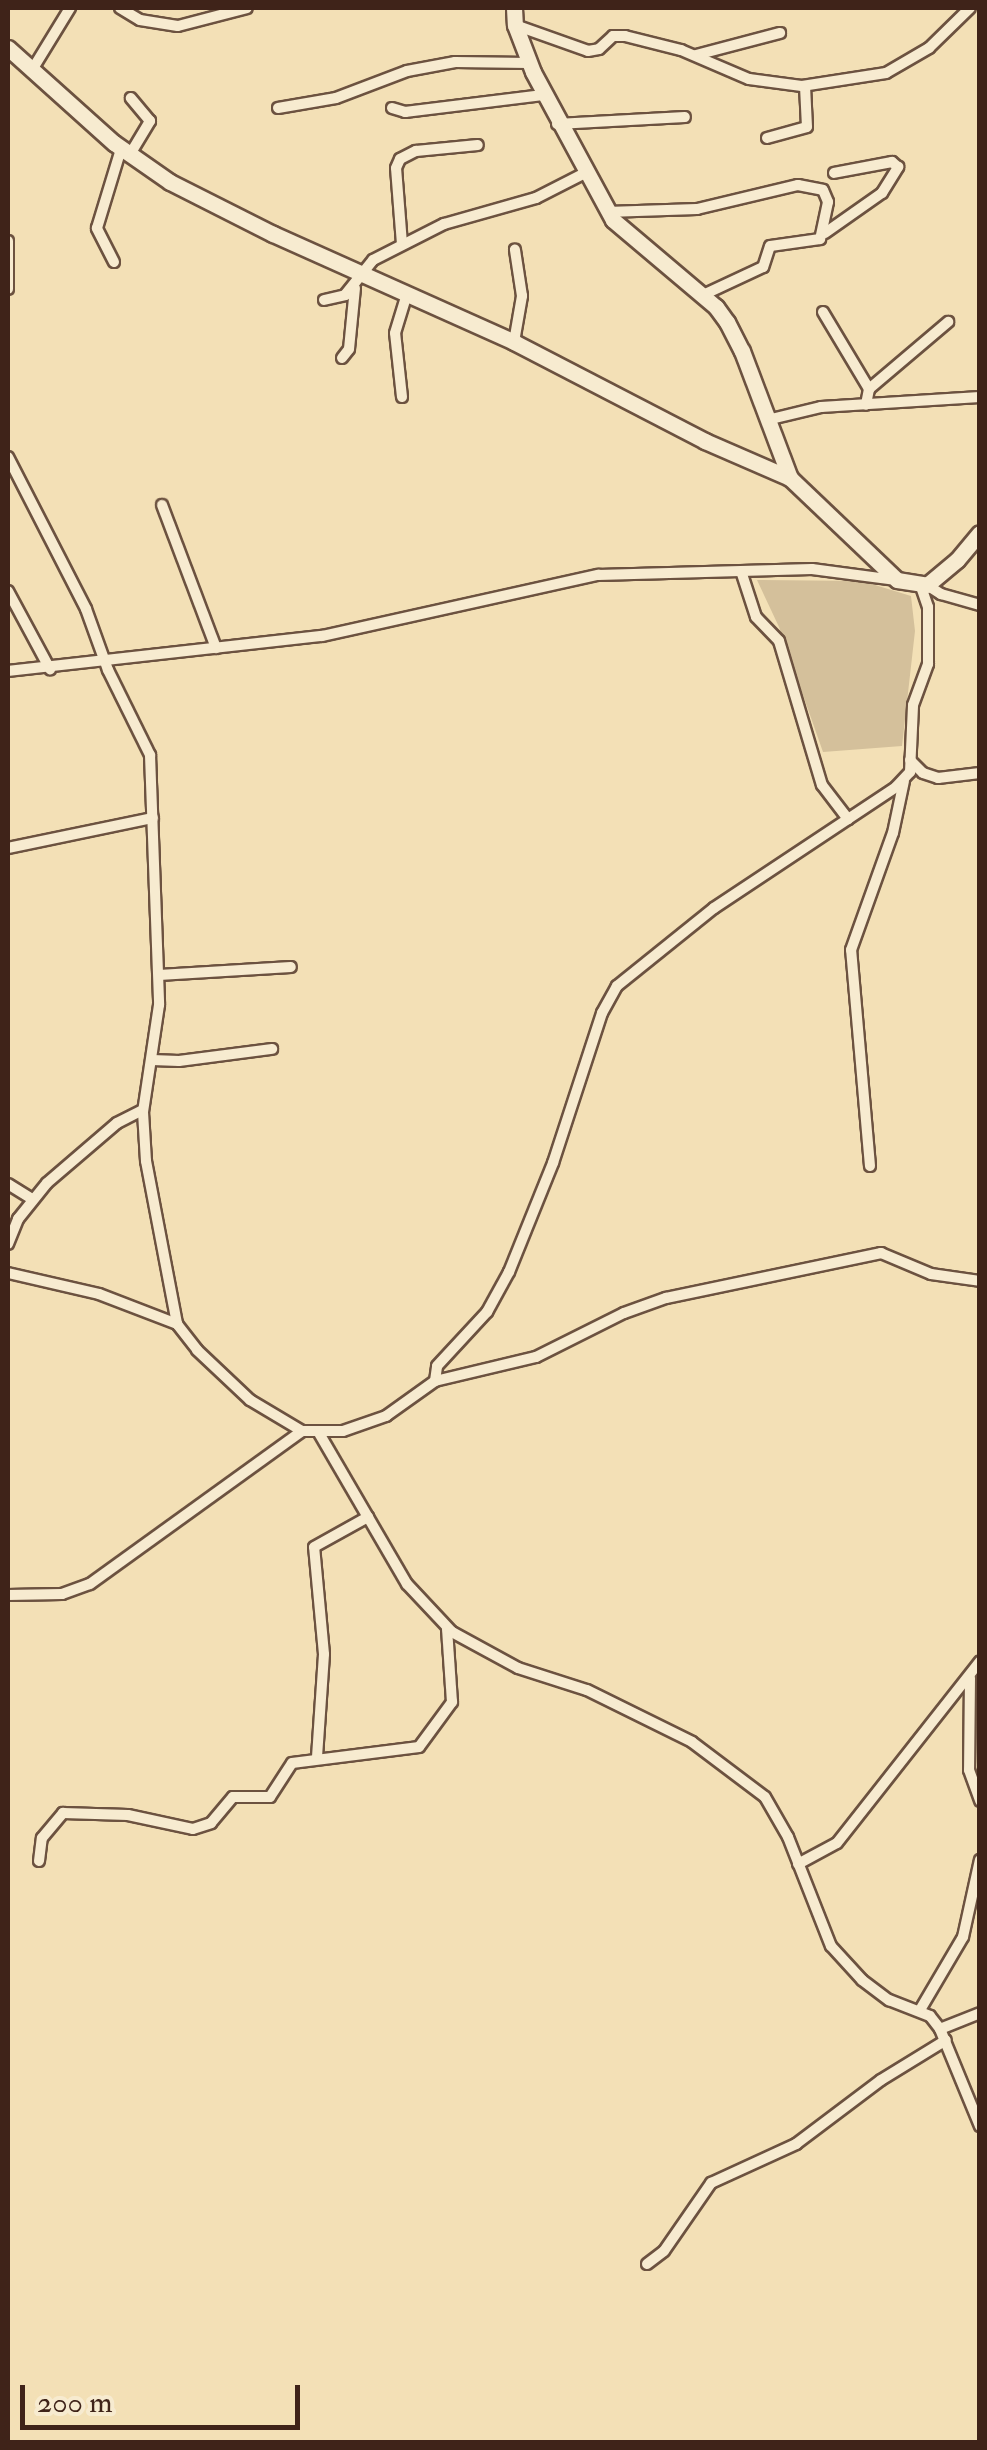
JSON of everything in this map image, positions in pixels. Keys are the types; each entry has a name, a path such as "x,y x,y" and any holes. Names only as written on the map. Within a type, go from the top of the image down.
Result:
{"street":[{"path":"32,70 70,8"},
{"path":"120,8 161,26 248,8"},
{"path":"515,16 588,52 617,35 696,55 748,80 805,86 886,72 929,48 970,8"},
{"path":"515,16 543,95 607,212 625,234 716,307 742,351 790,478"},
{"path":"696,55 780,33"},
{"path":"8,48 125,152 170,182 358,281 406,296 514,342 705,441 790,478 897,580"},
{"path":"278,108 336,98 407,70 455,62 529,63"},
{"path":"767,138 801,132 807,126 805,86"},
{"path":"392,108 405,112 543,95"},
{"path":"114,262 97,228 125,152 150,121 131,98"},
{"path":"557,124 684,116"},
{"path":"402,244 396,168 400,160 416,151 478,145"},
{"path":"702,296 763,267 770,246 812,243 882,193 898,167 892,162 834,173"},
{"path":"324,300 345,296 373,260 402,244 458,217 536,198 585,174"},
{"path":"607,212 697,209 765,189 814,186 823,190 828,202 824,233"},
{"path":"8,241 8,289"},
{"path":"514,342 522,296 515,250"},
{"path":"342,358 349,349 358,281"},
{"path":"402,397 395,334 406,296"},
{"path":"823,312 869,388"},
{"path":"866,405 869,388 948,322"},
{"path":"768,420 821,408 980,397"},
{"path":"8,458 86,609 104,660 150,755 158,975 152,1060 143,1110 148,1176 177,1324 197,1350 250,1400 302,1431 319,1433 374,1421 435,1381 536,1357 624,1312 666,1298 870,1254 885,1253 950,1280 980,1281"},
{"path":"162,504 216,648"},
{"path":"924,586 957,560 980,533"},
{"path":"8,670 322,636 598,575 826,570 924,586 980,605"},
{"path":"742,574 756,618 779,641 822,785 848,819"},
{"path":"870,1166 852,950 893,833 910,760 913,705 928,664 924,586"},
{"path":"8,591 50,668"},
{"path":"910,760 922,773 938,778 980,774"},
{"path":"435,1381 437,1366 487,1312 509,1272 553,1164 602,1013 617,986 714,908 904,780"},
{"path":"8,848 153,818"},
{"path":"158,975 291,967"},
{"path":"152,1060 179,1062 272,1049"},
{"path":"8,1244 32,1199 108,1130 143,1110"},
{"path":"8,1184 32,1199"},
{"path":"8,1273 99,1294 177,1324"},
{"path":"8,1595 62,1594 90,1584 302,1431"},
{"path":"319,1433 407,1584 447,1628 518,1668 587,1690 711,1754 765,1797 798,1864 830,1946 846,1966 889,2000 920,2010 943,2034 980,2126"},
{"path":"318,1757 324,1654 314,1547 368,1517"},
{"path":"39,1861 42,1838 63,1814 128,1815 194,1829 210,1823 233,1798 267,1799 288,1766 318,1757 410,1751 427,1741 452,1702 447,1628"},
{"path":"798,1864 837,1844 922,1731 970,1678 980,1660"},
{"path":"970,1678 969,1770 980,1801"},
{"path":"920,2010 964,1937 980,1860"},
{"path":"647,2264 664,2251 711,2184 796,2144 943,2034 980,2013"}],"shaded area":[{"path":"757,580 862,581 911,596 915,631 902,746 823,752 779,627"}]}
